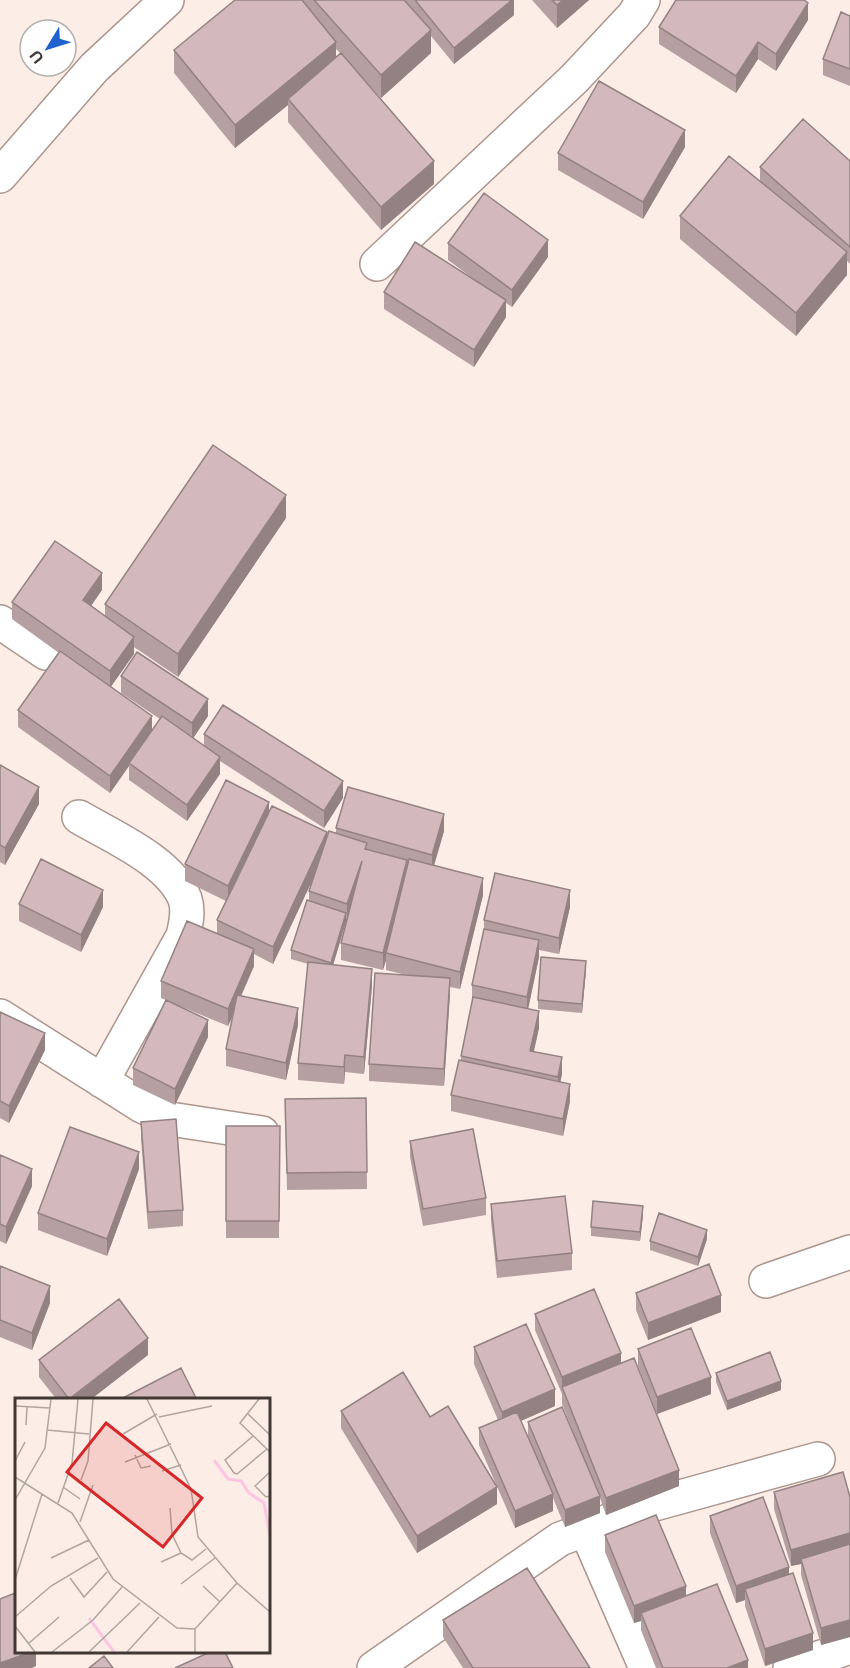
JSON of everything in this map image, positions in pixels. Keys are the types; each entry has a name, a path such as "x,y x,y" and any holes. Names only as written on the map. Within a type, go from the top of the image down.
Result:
{"street":[{"path":"0,176 94,68 167,0"},
{"path":"377,264 574,79 634,15 643,0"},
{"path":"0,622 46,653"},
{"path":"79,817 158,865 172,878 185,899 188,914 183,936 102,1081"},
{"path":"0,1016 142,1106 171,1119 262,1133"},
{"path":"766,1281 850,1252"},
{"path":"374,1668 560,1539 651,1505 818,1459"},
{"path":"585,1530 646,1668"},
{"path":"790,1668 850,1647"}],"building":[{"path":"235,0 302,0 336,42 235,125 174,50"},
{"path":"314,0 404,0 431,30 381,75"},
{"path":"415,0 512,0 454,48"},
{"path":"552,0 563,0 557,5"},
{"path":"676,0 804,0 808,3 776,54 758,42 736,76 659,27"},
{"path":"841,12 850,16 850,69 823,59"},
{"path":"341,53 434,161 381,207 288,99"},
{"path":"599,81 685,130 643,202 558,153"},
{"path":"803,119 850,161 850,247 760,167"},
{"path":"729,156 847,252 796,313 680,216"},
{"path":"484,193 548,240 512,290 448,243"},
{"path":"415,242 506,300 474,350 384,292"},
{"path":"213,445 286,495 178,654 105,604"},
{"path":"55,541 102,573 83,600 134,637 110,671 12,602"},
{"path":"60,651 152,716 110,776 18,710"},
{"path":"137,652 208,699 192,723 121,676"},
{"path":"223,705 343,781 324,811 204,734"},
{"path":"162,716 220,757 187,805 129,763"},
{"path":"0,765 39,787 5,848 0,845"},
{"path":"226,780 269,802 228,886 185,864"},
{"path":"348,787 444,814 432,855 336,828"},
{"path":"272,806 327,832 273,947 217,920"},
{"path":"329,831 367,843 365,849 407,860 383,953 341,943 362,861 347,904 309,891"},
{"path":"41,859 103,890 81,935 19,904"},
{"path":"409,859 483,878 460,972 386,953"},
{"path":"495,873 570,890 559,938 484,920"},
{"path":"307,900 346,913 331,963 291,950"},
{"path":"187,921 254,949 228,1009 161,981"},
{"path":"484,929 539,940 527,997 472,985"},
{"path":"541,957 586,961 582,1004 538,1000"},
{"path":"308,962 372,969 364,1057 345,1055 344,1067 298,1063"},
{"path":"375,973 450,978 444,1069 369,1064"},
{"path":"237,995 298,1008 286,1063 226,1049"},
{"path":"473,997 539,1011 530,1051 562,1057 558,1077 461,1056"},
{"path":"166,1000 208,1020 175,1089 133,1068"},
{"path":"0,1012 45,1033 9,1106 0,1101"},
{"path":"459,1060 570,1084 563,1119 451,1095"},
{"path":"366,1098 367,1172 287,1173 285,1099"},
{"path":"176,1119 183,1210 148,1212 141,1122"},
{"path":"226,1126 280,1126 279,1221 226,1221"},
{"path":"70,1127 139,1152 107,1239 38,1213"},
{"path":"473,1129 486,1198 423,1209 410,1141"},
{"path":"0,1155 32,1169 6,1227 0,1224"},
{"path":"565,1196 572,1253 497,1261 491,1204"},
{"path":"593,1201 643,1206 640,1232 591,1227"},
{"path":"659,1213 707,1230 698,1257 650,1241"},
{"path":"709,1264 721,1295 648,1323 636,1293"},
{"path":"0,1266 50,1286 32,1333 0,1320"},
{"path":"594,1289 621,1353 562,1377 535,1314"},
{"path":"119,1299 148,1338 70,1398 39,1360"},
{"path":"526,1324 555,1389 502,1412 474,1347"},
{"path":"691,1328 711,1377 657,1397 638,1349"},
{"path":"770,1352 781,1381 727,1401 716,1373"},
{"path":"634,1358 679,1470 606,1498 562,1387"},
{"path":"181,1368 196,1398 123,1398"},
{"path":"403,1372 430,1417 448,1406 497,1487 417,1536 341,1411"},
{"path":"562,1407 600,1496 565,1510 528,1422"},
{"path":"517,1412 553,1494 515,1511 479,1428"},
{"path":"843,1472 850,1497 850,1533 791,1550 774,1492"},
{"path":"763,1497 789,1567 736,1586 710,1516"},
{"path":"656,1515 686,1586 634,1606 605,1535"},
{"path":"850,1544 850,1620 821,1628 801,1559"},
{"path":"527,1568 590,1668 473,1668 443,1620"},
{"path":"793,1573 813,1633 765,1649 745,1589"},
{"path":"717,1584 748,1660 727,1668 663,1668 641,1613"},
{"path":"15,1593 15,1653 28,1653 0,1663 0,1599"},
{"path":"208,1653 226,1653 233,1668 175,1668"},
{"path":"104,1656 113,1668 89,1668"}]}
